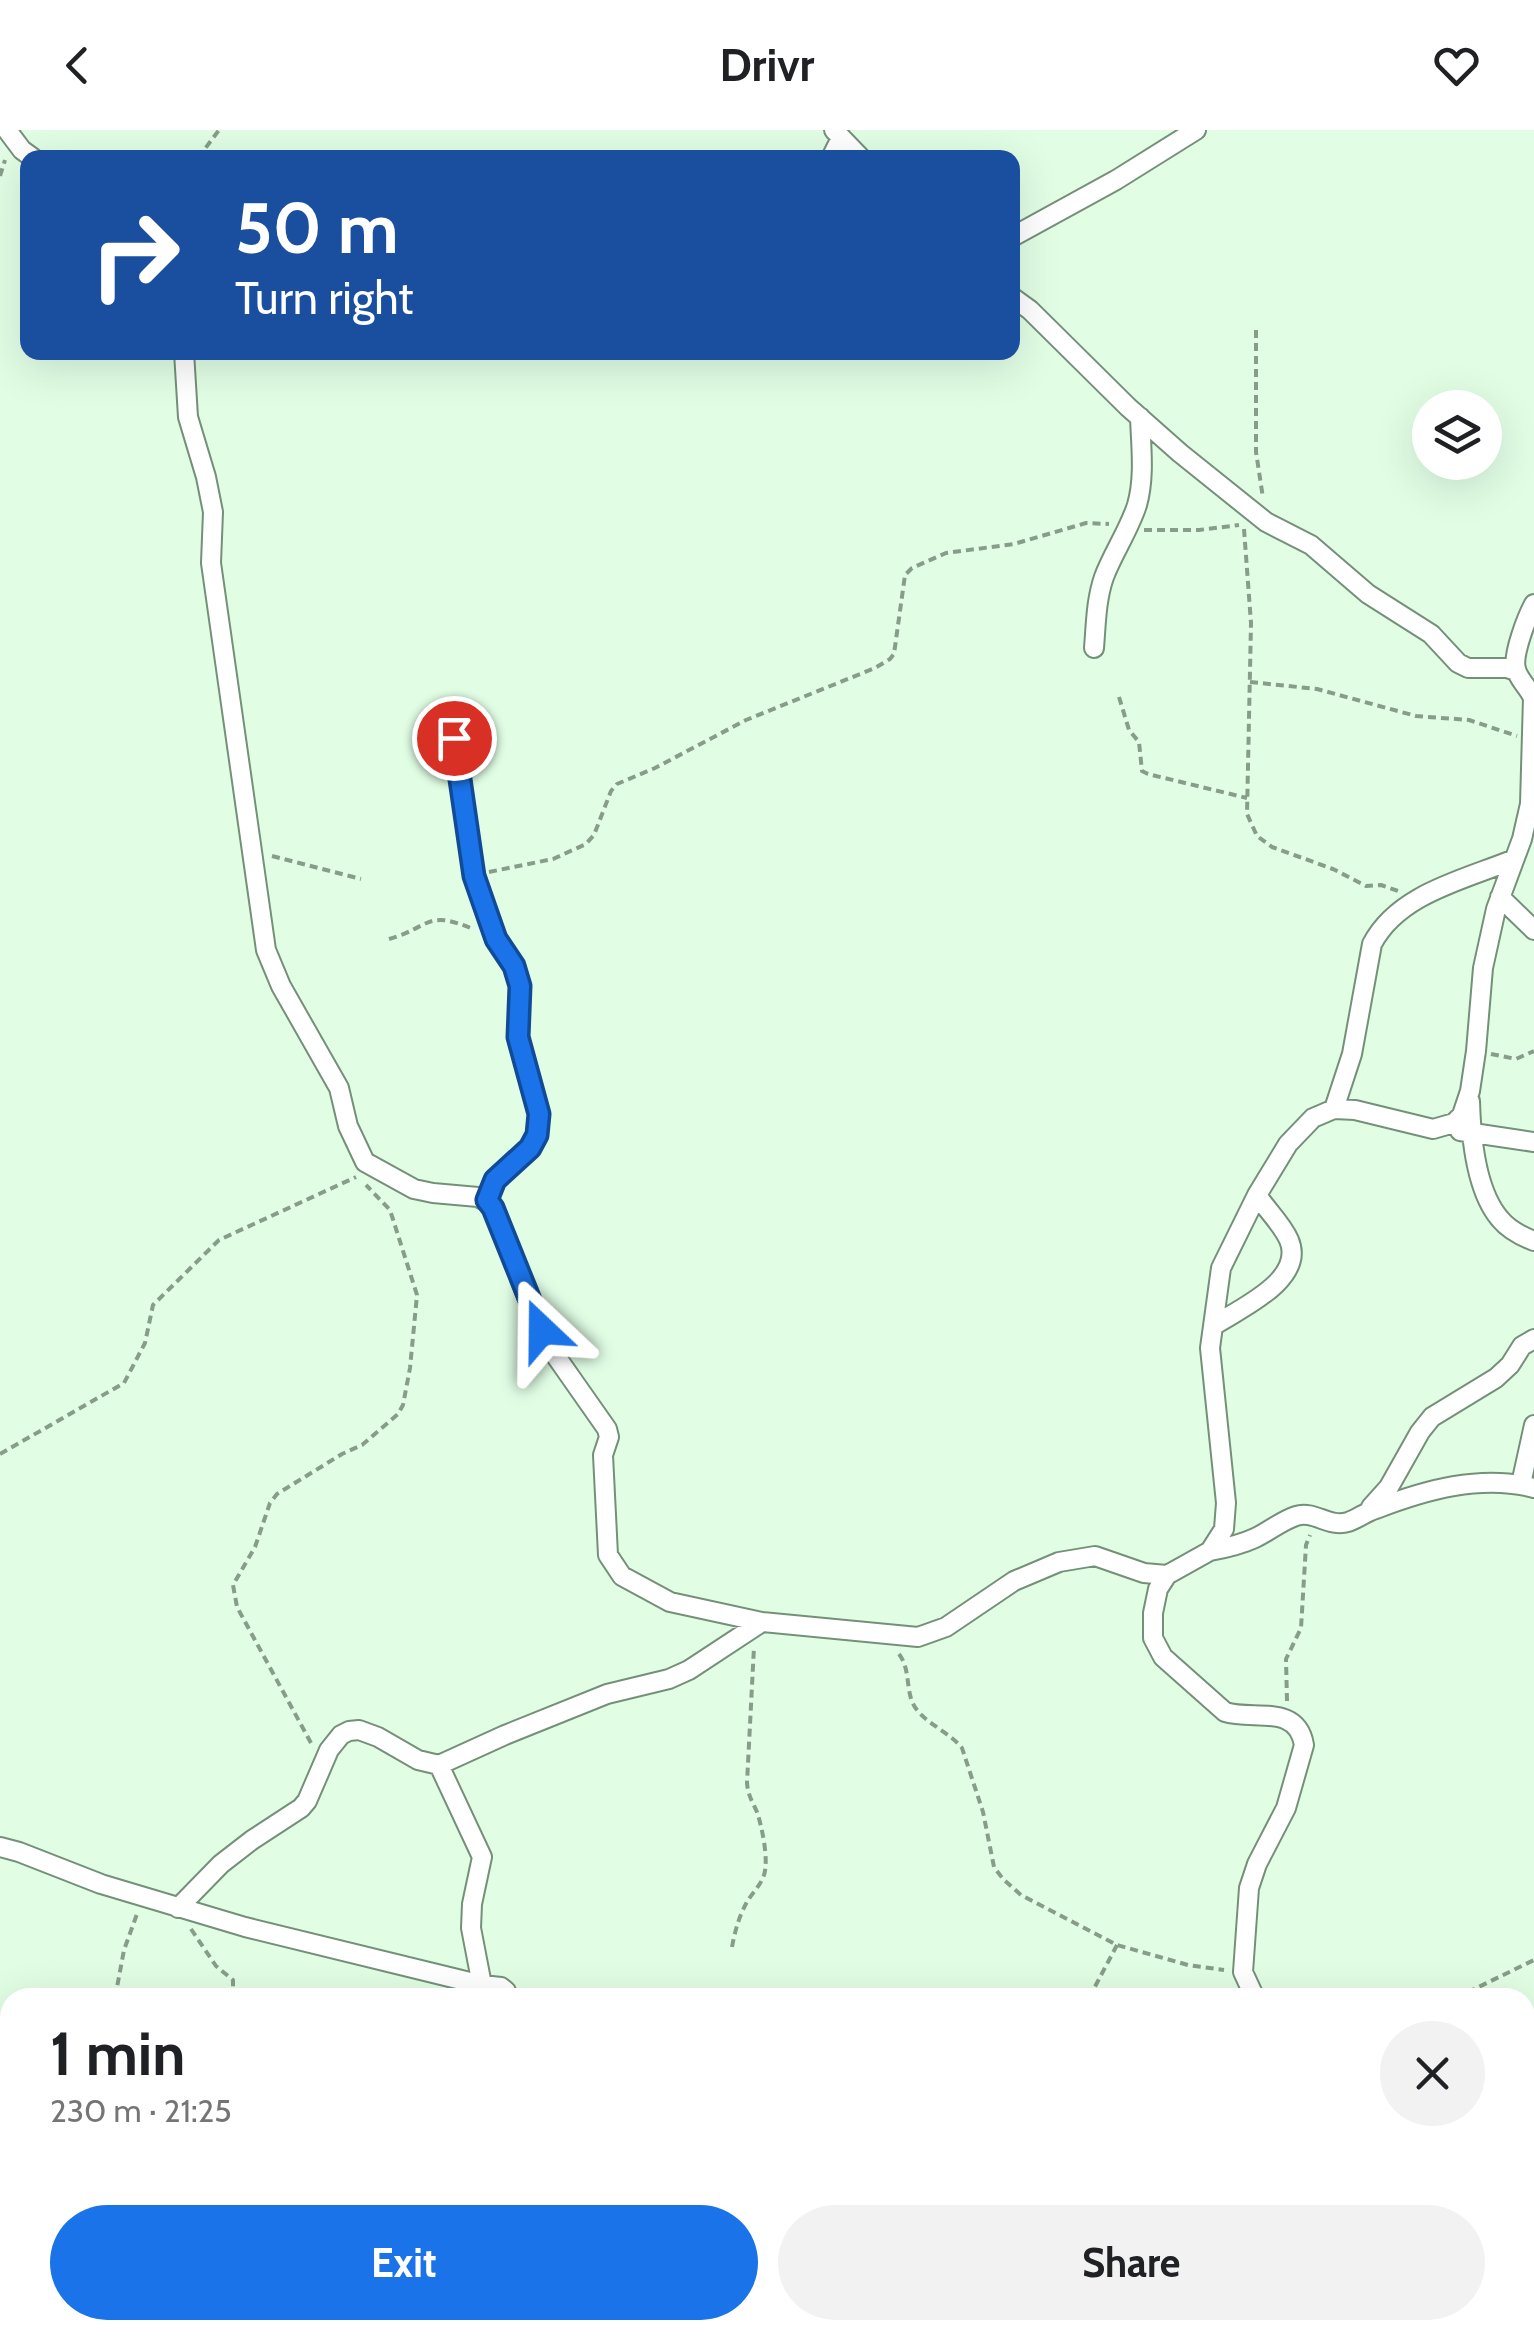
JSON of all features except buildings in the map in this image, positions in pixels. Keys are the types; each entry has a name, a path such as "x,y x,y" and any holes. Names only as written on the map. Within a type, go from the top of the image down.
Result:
{"street":[{"path":"6,130 22,150"},
{"path":"1020,233 1196,130"},
{"path":"1020,303 1180,453 1266,522 1310,545 1368,594 1436,637 1462,665 1516,671 1532,692 1530,804 1522,839 1500,897 1484,968 1470,1091 1471,1134 1481,1180 1494,1211 1502,1222 1534,1241"},
{"path":"184,360 188,418 214,512 212,563 216,602 266,950 280,986 339,1088 348,1126 365,1162 414,1189 478,1196 493,1208 552,1352 607,1429 609,1437 603,1455 608,1555 613,1565 622,1576 670,1602 758,1625 918,1637 946,1627 1014,1581 1058,1562 1096,1556 1144,1573 1167,1576"},
{"path":"1094,648 1096,608 1104,576 1128,527 1142,478 1140,417"},
{"path":"1516,671 1516,654 1534,604"},
{"path":"454,738 474,876 496,939 514,966 520,986 518,1037 539,1114 537,1135 530,1148 495,1180 487,1200"},
{"path":"1334,1109 1352,1054 1372,944 1380,928 1419,898 1512,860"},
{"path":"1500,897 1534,930"},
{"path":"1442,1128 1462,1115 1470,1091"},
{"path":"1210,1551 1224,1529 1226,1502 1212,1377 1213,1326 1221,1268 1257,1195 1288,1144 1313,1118 1334,1109 1355,1110 1425,1128 1534,1142"},
{"path":"1213,1326 1276,1286 1286,1274 1291,1251 1288,1239 1257,1195"},
{"path":"1366,1512 1389,1488 1432,1417 1496,1378 1510,1366 1522,1346 1534,1339"},
{"path":"1251,1988 1244,1972 1249,1888 1286,1808 1304,1745 1293,1724 1272,1714 1236,1716 1225,1712 1163,1657 1152,1638 1158,1590 1167,1576 1210,1551 1236,1546 1298,1515 1335,1524 1402,1498 1448,1488 1487,1481 1527,1486 1534,1425"},
{"path":"178,1908 221,1864 301,1808 329,1750 342,1734 359,1730 418,1760 439,1765 606,1694 689,1670 758,1625"},
{"path":"439,1765 482,1857 471,1928 482,1985"},
{"path":"0,1847 101,1884 245,1928 502,1988"},
{"path":"0,1864 19,1852"}],"path":[{"path":"1256,330 1256,452 1266,522"},
{"path":"474,876 553,859 586,844 617,784 746,720 890,659 894,654 905,575 928,559 946,552 1014,544 1086,523 1199,530 1244,524 1252,623 1247,814 1257,836 1272,847 1366,886 1382,885 1419,898"},
{"path":"1250,682 1316,689 1416,716 1470,720 1531,740"},
{"path":"1119,697 1129,730 1139,742 1142,770 1247,798"},
{"path":"253,851 361,879"},
{"path":"388,938 444,918 496,939"},
{"path":"1476,1051 1516,1059 1534,1051"},
{"path":"0,1454 124,1383 145,1344 153,1305 218,1240 375,1168"},
{"path":"322,1765 237,1607 232,1585 255,1548 270,1503 277,1494 362,1445 403,1405 417,1295 390,1210 357,1176"},
{"path":"1287,1721 1286,1659 1302,1628 1306,1545 1323,1520"},
{"path":"732,1947 738,1920 765,1870 763,1838 747,1783 758,1625"},
{"path":"900,1655 906,1663 917,1711 962,1748 984,1812 994,1867 1003,1879 1021,1895 1118,1945 1188,1966 1244,1972"},
{"path":"118,1988 124,1950 143,1896"},
{"path":"178,1908 204,1952 234,1980 234,1988"},
{"path":"1094,1988 1118,1945"},
{"path":"1477,1988 1534,1960"}],"route":[{"path":"454,738 474,876 496,939 514,966 520,986 518,1037 539,1114 537,1135 530,1148 495,1180 487,1200 542,1330"}]}
